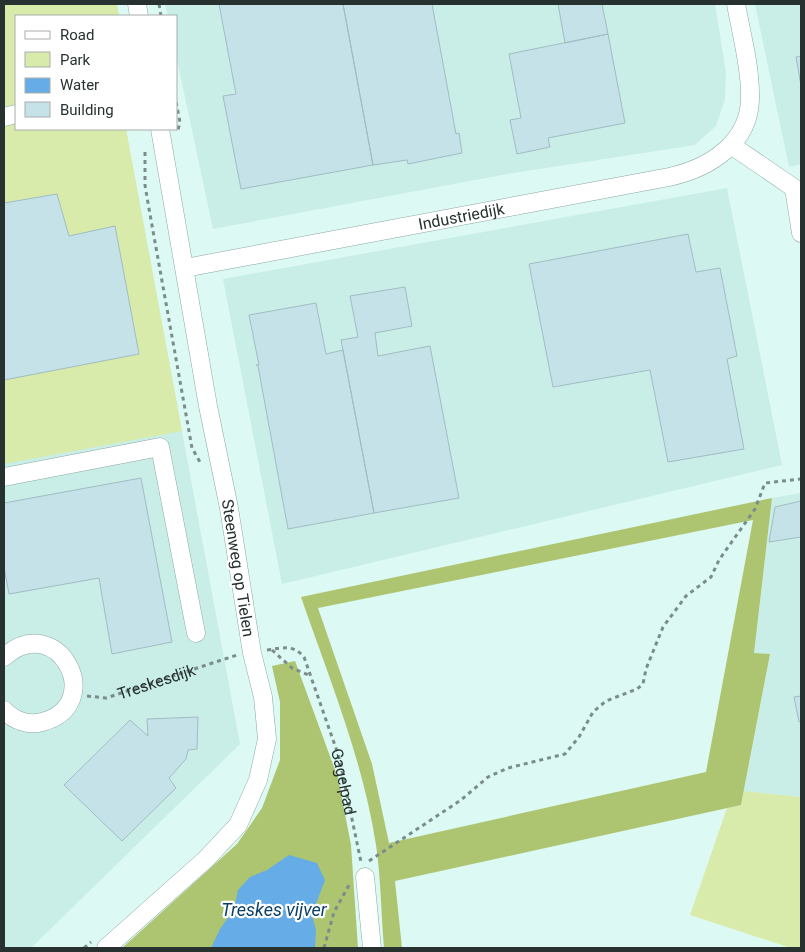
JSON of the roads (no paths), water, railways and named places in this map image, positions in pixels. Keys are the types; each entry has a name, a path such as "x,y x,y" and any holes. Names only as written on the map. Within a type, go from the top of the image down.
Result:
{"street":[{"name":"Industriedijk","path":"185,268 669,177 688,173 707,164 731,145 743,126 750,96 736,4"},
{"name":"Steenweg op Tielen","path":"102,942 206,859 238,825 258,780 267,738 263,697 252,652 229,508 208,406 160,130"},
{"path":"731,145 794,188 801,233"},
{"path":"4,477 160,448 196,633"},
{"path":"4,657 24,645 36,644 52,649 66,660 72,670 73,693 68,705 60,714 38,724 26,723 15,719 4,711"},
{"path":"359,876 372,948"}],"water":[{"name":"Treskes vijver","path":"289,855 317,863 325,880 312,915 316,930 315,948 211,948 220,929 234,909 238,890 250,877 267,870"}]}
